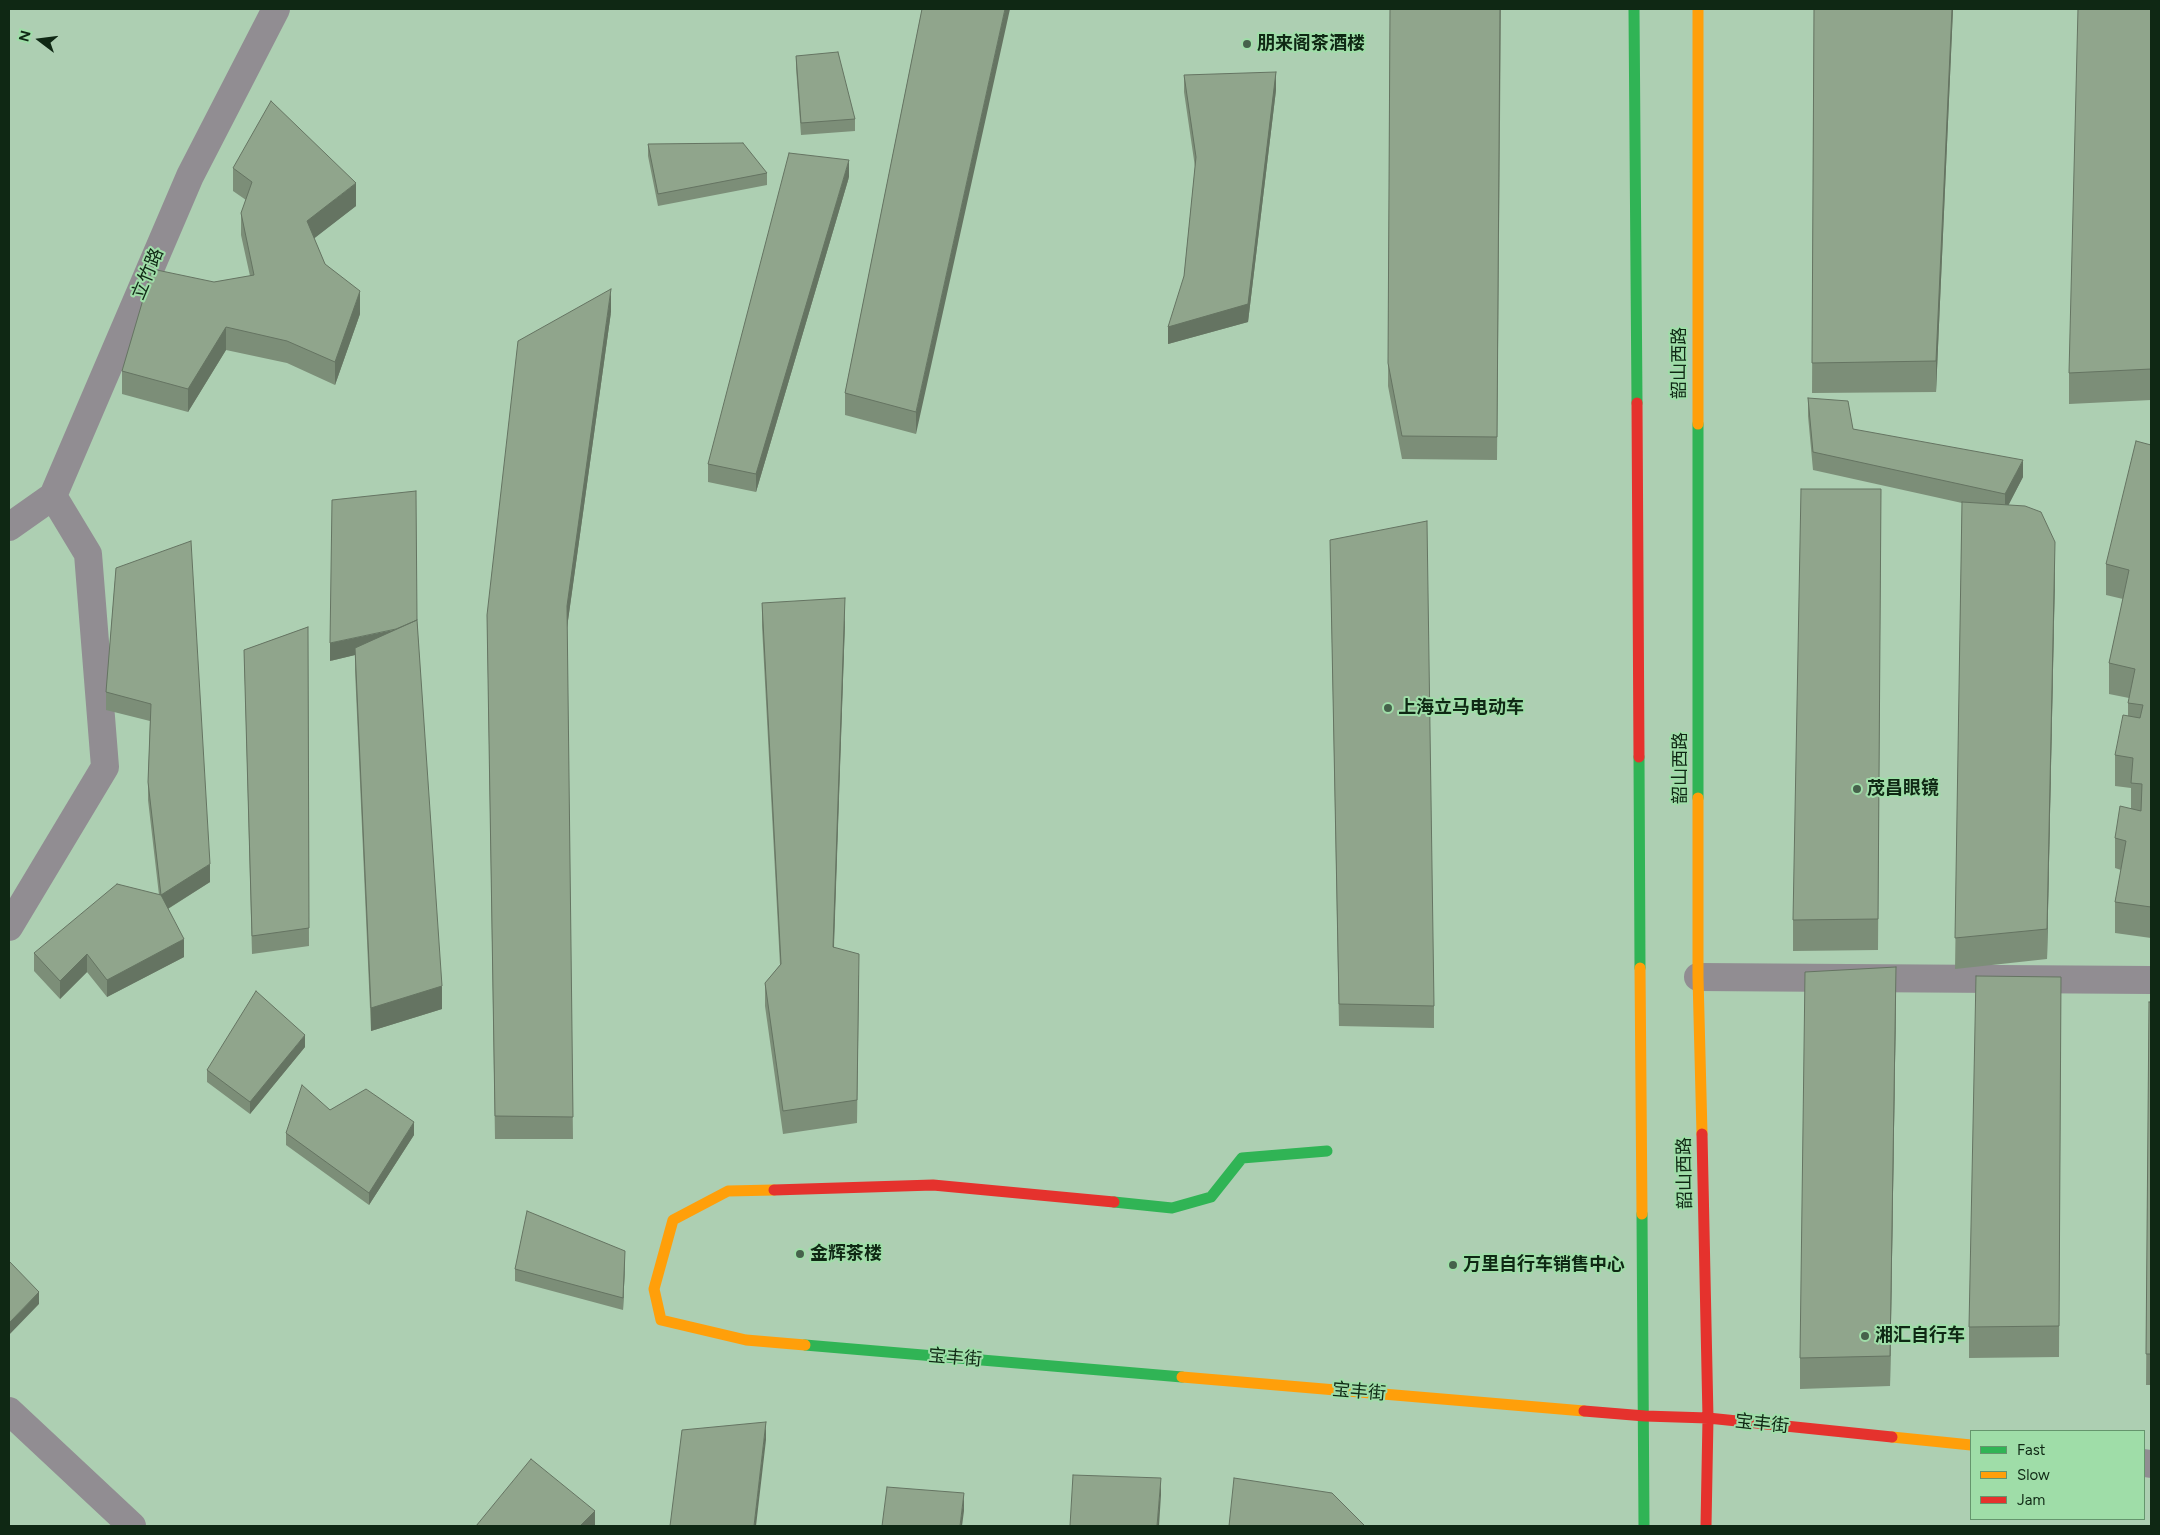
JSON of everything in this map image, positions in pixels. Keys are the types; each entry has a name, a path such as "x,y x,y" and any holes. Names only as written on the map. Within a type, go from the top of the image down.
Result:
{"main road":[{"path":"1634,9 1645,1416 1644,1526"},
{"name":"韶山西路","path":"1698,9 1698,977 1708,1418 1706,1526"},
{"name":"宝丰街","path":"1327,1151 1242,1158 1210,1197 1172,1208 932,1185 728,1191 673,1220 654,1289 661,1320 746,1340 1645,1416 1708,1418 1970,1446"}],"street":[{"name":"立竹路","path":"53,496 190,176 276,9"},
{"path":"9,527 53,496 88,554 106,767 9,927"},
{"path":"1698,977 2151,980"},
{"path":"9,1411 132,1526"}],"building":[{"path":"922,9 1005,9 916,412 845,393"},
{"path":"1390,9 1500,9 1497,437 1402,436 1388,363"},
{"path":"1814,9 1952,9 1936,361 1812,363"},
{"path":"2078,9 2151,9 2151,369 2069,373"},
{"path":"838,52 855,119 801,123 796,56"},
{"path":"1276,72 1248,304 1168,327 1184,276 1196,157 1184,75"},
{"path":"271,101 356,183 307,221 325,264 360,291 335,362 287,341 226,327 188,389 122,371 152,269 214,282 254,275 241,213 252,182 233,168"},
{"path":"743,143 767,173 658,194 648,144"},
{"path":"789,153 849,160 756,474 708,464"},
{"path":"611,289 567,606 573,1117 495,1116 487,615 518,341"},
{"path":"1808,398 1848,401 1853,429 2023,460 2005,494 1813,452"},
{"path":"2136,441 2151,445 2151,907 2115,902 2126,841 2115,838 2120,806 2141,811 2142,784 2131,783 2133,758 2115,755 2123,715 2140,718 2143,705 2128,703 2135,669 2109,663 2129,570 2106,564"},
{"path":"1801,489 1881,489 1878,919 1793,920"},
{"path":"416,491 417,620 396,629 330,643 332,500"},
{"path":"1962,502 2025,506 2041,512 2055,542 2047,929 1955,938"},
{"path":"1427,521 1434,1006 1339,1004 1330,540"},
{"path":"191,541 210,864 161,895 148,782 151,704 106,692 116,568"},
{"path":"845,598 833,947 859,954 857,1100 783,1111 765,983 781,964 762,603"},
{"path":"417,620 442,986 371,1008 355,648"},
{"path":"308,627 309,928 252,936 244,650"},
{"path":"117,884 161,895 184,939 107,980 87,954 60,981 34,953"},
{"path":"1896,967 1890,1356 1800,1358 1805,972"},
{"path":"1976,976 2061,977 2059,1326 1969,1327"},
{"path":"256,991 305,1035 250,1102 207,1070"},
{"path":"2149,1002 2151,1002 2151,1354 2146,1354"},
{"path":"302,1085 330,1110 366,1089 414,1122 369,1193 286,1133"},
{"path":"527,1211 625,1251 623,1298 515,1269"},
{"path":"9,1261 39,1292 9,1323"},
{"path":"766,1422 754,1526 670,1526 682,1430"},
{"path":"531,1459 595,1511 580,1526 476,1526"},
{"path":"1073,1475 1161,1478 1157,1526 1070,1526"},
{"path":"1234,1478 1332,1493 1365,1526 1229,1526"},
{"path":"887,1487 964,1493 960,1526 882,1526"}],"traffic: fast":[{"path":"1634,9 1637,403"},
{"path":"1698,424 1698,798"},
{"path":"1639,757 1640,968"},
{"path":"1114,1202 1172,1208 1211,1197 1242,1158 1327,1151"},
{"path":"1642,1214 1644,1526"},
{"path":"805,1345 1182,1377"}],"traffic: slow":[{"path":"1698,9 1698,424"},
{"path":"1698,798 1698,977 1702,1134"},
{"path":"1640,968 1642,1214"},
{"path":"774,1190 728,1191 673,1220 654,1289 661,1320 746,1340 805,1345"},
{"path":"1182,1377 1584,1411"},
{"path":"1892,1437 1970,1445"}],"traffic: jam":[{"path":"1637,403 1639,757"},
{"path":"1702,1134 1708,1418 1706,1526"},
{"path":"774,1190 933,1185 1114,1202"},
{"path":"1584,1411 1645,1416 1708,1418 1892,1437"}],"place":[{"name":"朋来阁茶酒楼","path":"1247,44"},
{"name":"上海立马电动车","path":"1388,708"},
{"name":"茂昌眼镜","path":"1857,789"},
{"name":"金辉茶楼","path":"800,1254"},
{"name":"万里自行车销售中心","path":"1453,1265"},
{"name":"湘汇自行车","path":"1865,1336"}]}
